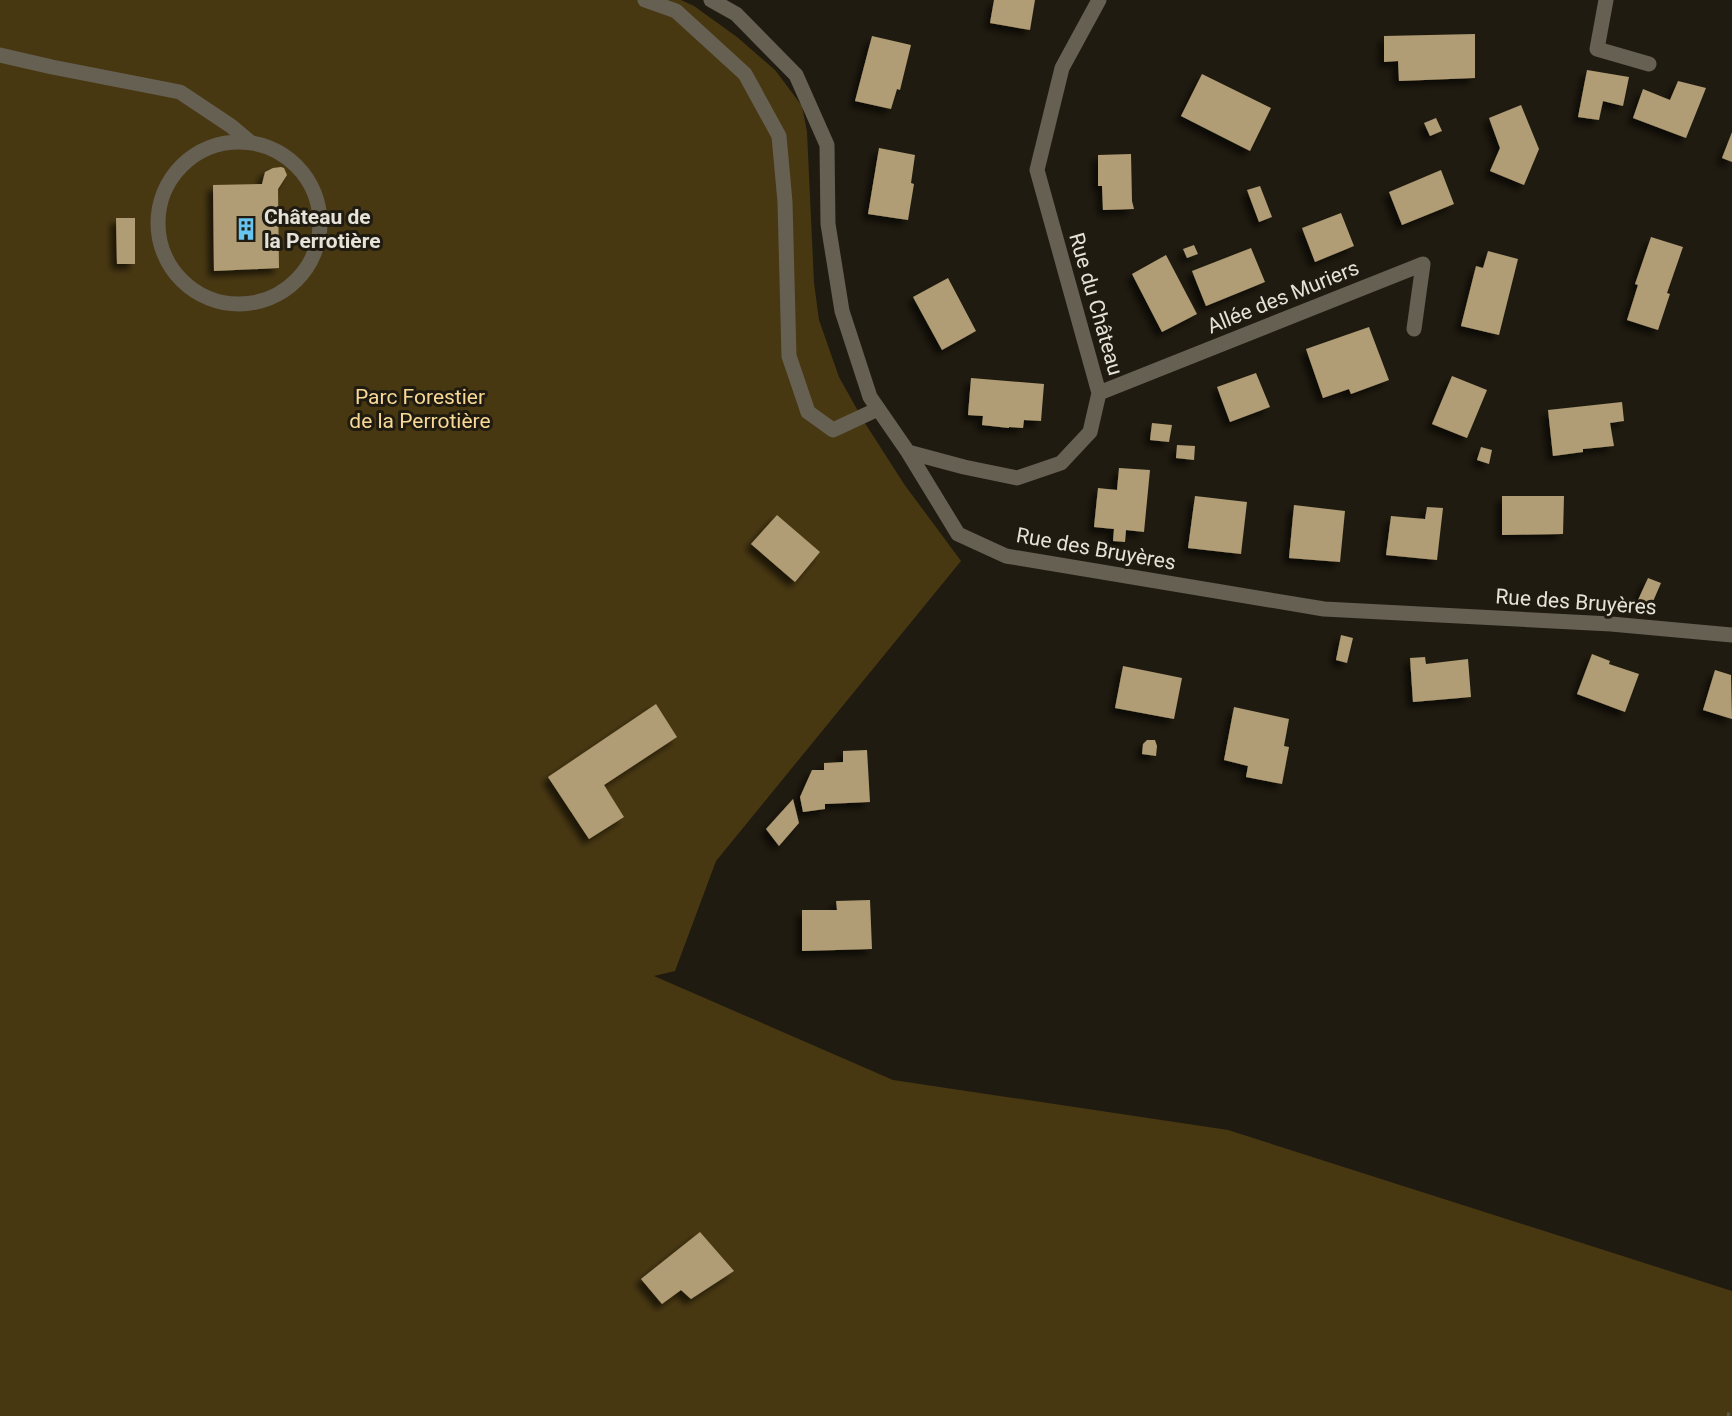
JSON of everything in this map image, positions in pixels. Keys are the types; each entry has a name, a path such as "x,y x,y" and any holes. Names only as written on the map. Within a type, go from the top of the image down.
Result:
{"street":[{"path":"645,0 676,11 745,74 779,136 785,202 789,356 808,412 833,430 878,409"},
{"name":"Rue des Bruyères","path":"711,0 736,14 796,75 827,145 828,224 842,311 870,397 908,452 958,534 1006,556 1324,609 1611,624 1732,636"},
{"name":"Rue du Château","path":"908,452 1017,478 1061,463 1090,432 1099,393 1037,170 1062,68 1099,0"},
{"path":"1606,0 1597,49 1649,64"},
{"path":"0,55 180,92 231,126 250,142 276,150 298,166 313,187 320,213 319,239 310,264 293,284 271,298 245,304 219,302 194,291 174,272 162,248 158,220 161,202 177,170 198,153 223,143 250,142"},
{"name":"Allée des Muriers","path":"1099,393 1422,264 1414,329"}],"green space":[{"name":"Parc Forestier de la Perrotière","path":"0,0 681,0 694,6 737,37 775,70 802,106 807,132 814,283 819,320 839,377 863,420 904,484 961,561 716,861 675,971 654,976 893,1080 1228,1130 1732,1291 1732,1416 0,1416"}],"building":[{"path":"994,0 1035,0 1030,30 990,23"},
{"path":"1475,34 1475,78 1399,81 1398,61 1384,62 1384,36"},
{"path":"872,36 911,45 900,90 897,89 891,109 855,101"},
{"path":"1587,70 1629,77 1623,106 1603,101 1599,120 1578,117"},
{"path":"1202,74 1271,108 1250,151 1181,116"},
{"path":"1678,81 1706,88 1686,138 1633,118 1643,89 1670,100"},
{"path":"1521,105 1539,149 1524,185 1490,171 1500,148 1489,118"},
{"path":"1436,118 1442,131 1430,136 1424,123"},
{"path":"1732,132 1732,162 1722,158"},
{"path":"879,148 915,155 911,183 914,184 908,220 868,214"},
{"path":"1131,154 1134,209 1103,210 1102,186 1098,186 1098,155"},
{"name":"Château de la Perrotière","path":"281,167 287,175 278,189 279,268 214,271 213,185 262,184 265,172"},
{"path":"1441,170 1454,204 1402,225 1389,192"},
{"path":"1260,186 1272,217 1259,222 1247,190"},
{"path":"1341,213 1354,246 1315,262 1302,228"},
{"path":"116,218 135,218 135,264 117,264"},
{"path":"1651,237 1683,247 1667,293 1670,294 1658,330 1627,320 1638,285 1635,284"},
{"path":"1194,245 1198,254 1187,258 1183,249"},
{"path":"1251,248 1265,282 1206,306 1192,271"},
{"path":"1488,251 1518,259 1499,335 1461,326 1476,266 1483,268"},
{"path":"1166,255 1197,314 1162,332 1132,274"},
{"path":"948,278 976,331 942,350 913,297"},
{"path":"1369,327 1389,380 1351,394 1349,389 1323,398 1306,349"},
{"path":"1256,373 1270,407 1230,422 1217,387"},
{"path":"1452,376 1487,390 1467,438 1432,424"},
{"path":"971,378 1044,384 1041,421 1024,420 1023,428 982,425 983,416 968,415"},
{"path":"1622,402 1624,421 1610,423 1614,446 1583,449 1583,452 1553,456 1548,410"},
{"path":"1152,423 1172,425 1169,442 1150,440"},
{"path":"1177,445 1195,446 1194,460 1176,458"},
{"path":"1481,447 1492,450 1489,464 1477,460"},
{"path":"1119,468 1150,470 1144,532 1126,530 1125,542 1113,541 1114,529 1094,527 1098,488 1117,490"},
{"path":"1195,496 1247,502 1241,554 1188,548"},
{"path":"1502,496 1564,496 1563,534 1502,535"},
{"path":"1294,505 1345,511 1340,562 1289,558"},
{"path":"1427,507 1443,508 1437,560 1386,555 1391,516 1425,519"},
{"path":"777,515 820,552 795,582 751,544"},
{"path":"1648,578 1661,583 1651,606 1638,600"},
{"path":"1341,635 1353,638 1347,663 1336,660"},
{"path":"1592,654 1610,661 1609,664 1639,674 1625,712 1577,694"},
{"path":"1425,657 1426,664 1468,659 1471,697 1413,702 1410,658"},
{"path":"1123,666 1182,678 1174,719 1115,708"},
{"path":"1715,670 1731,675 1732,719 1703,710"},
{"path":"656,704 677,737 604,785 624,817 589,839 548,777"},
{"path":"1234,707 1289,719 1284,746 1289,747 1282,784 1246,777 1248,766 1224,760"},
{"path":"1147,740 1155,740 1156,756 1142,754 1143,744"},
{"path":"867,750 870,802 825,804 825,809 803,812 800,797 812,770 824,770 824,763 843,762 843,751"},
{"path":"793,799 799,823 779,846 766,829"},
{"path":"870,900 872,949 802,951 802,910 837,910 836,901"},
{"path":"700,1232 734,1271 691,1299 681,1290 662,1304 641,1279"}],"place":[{"name":"Château de la Perrotière","path":"246,229"}]}
